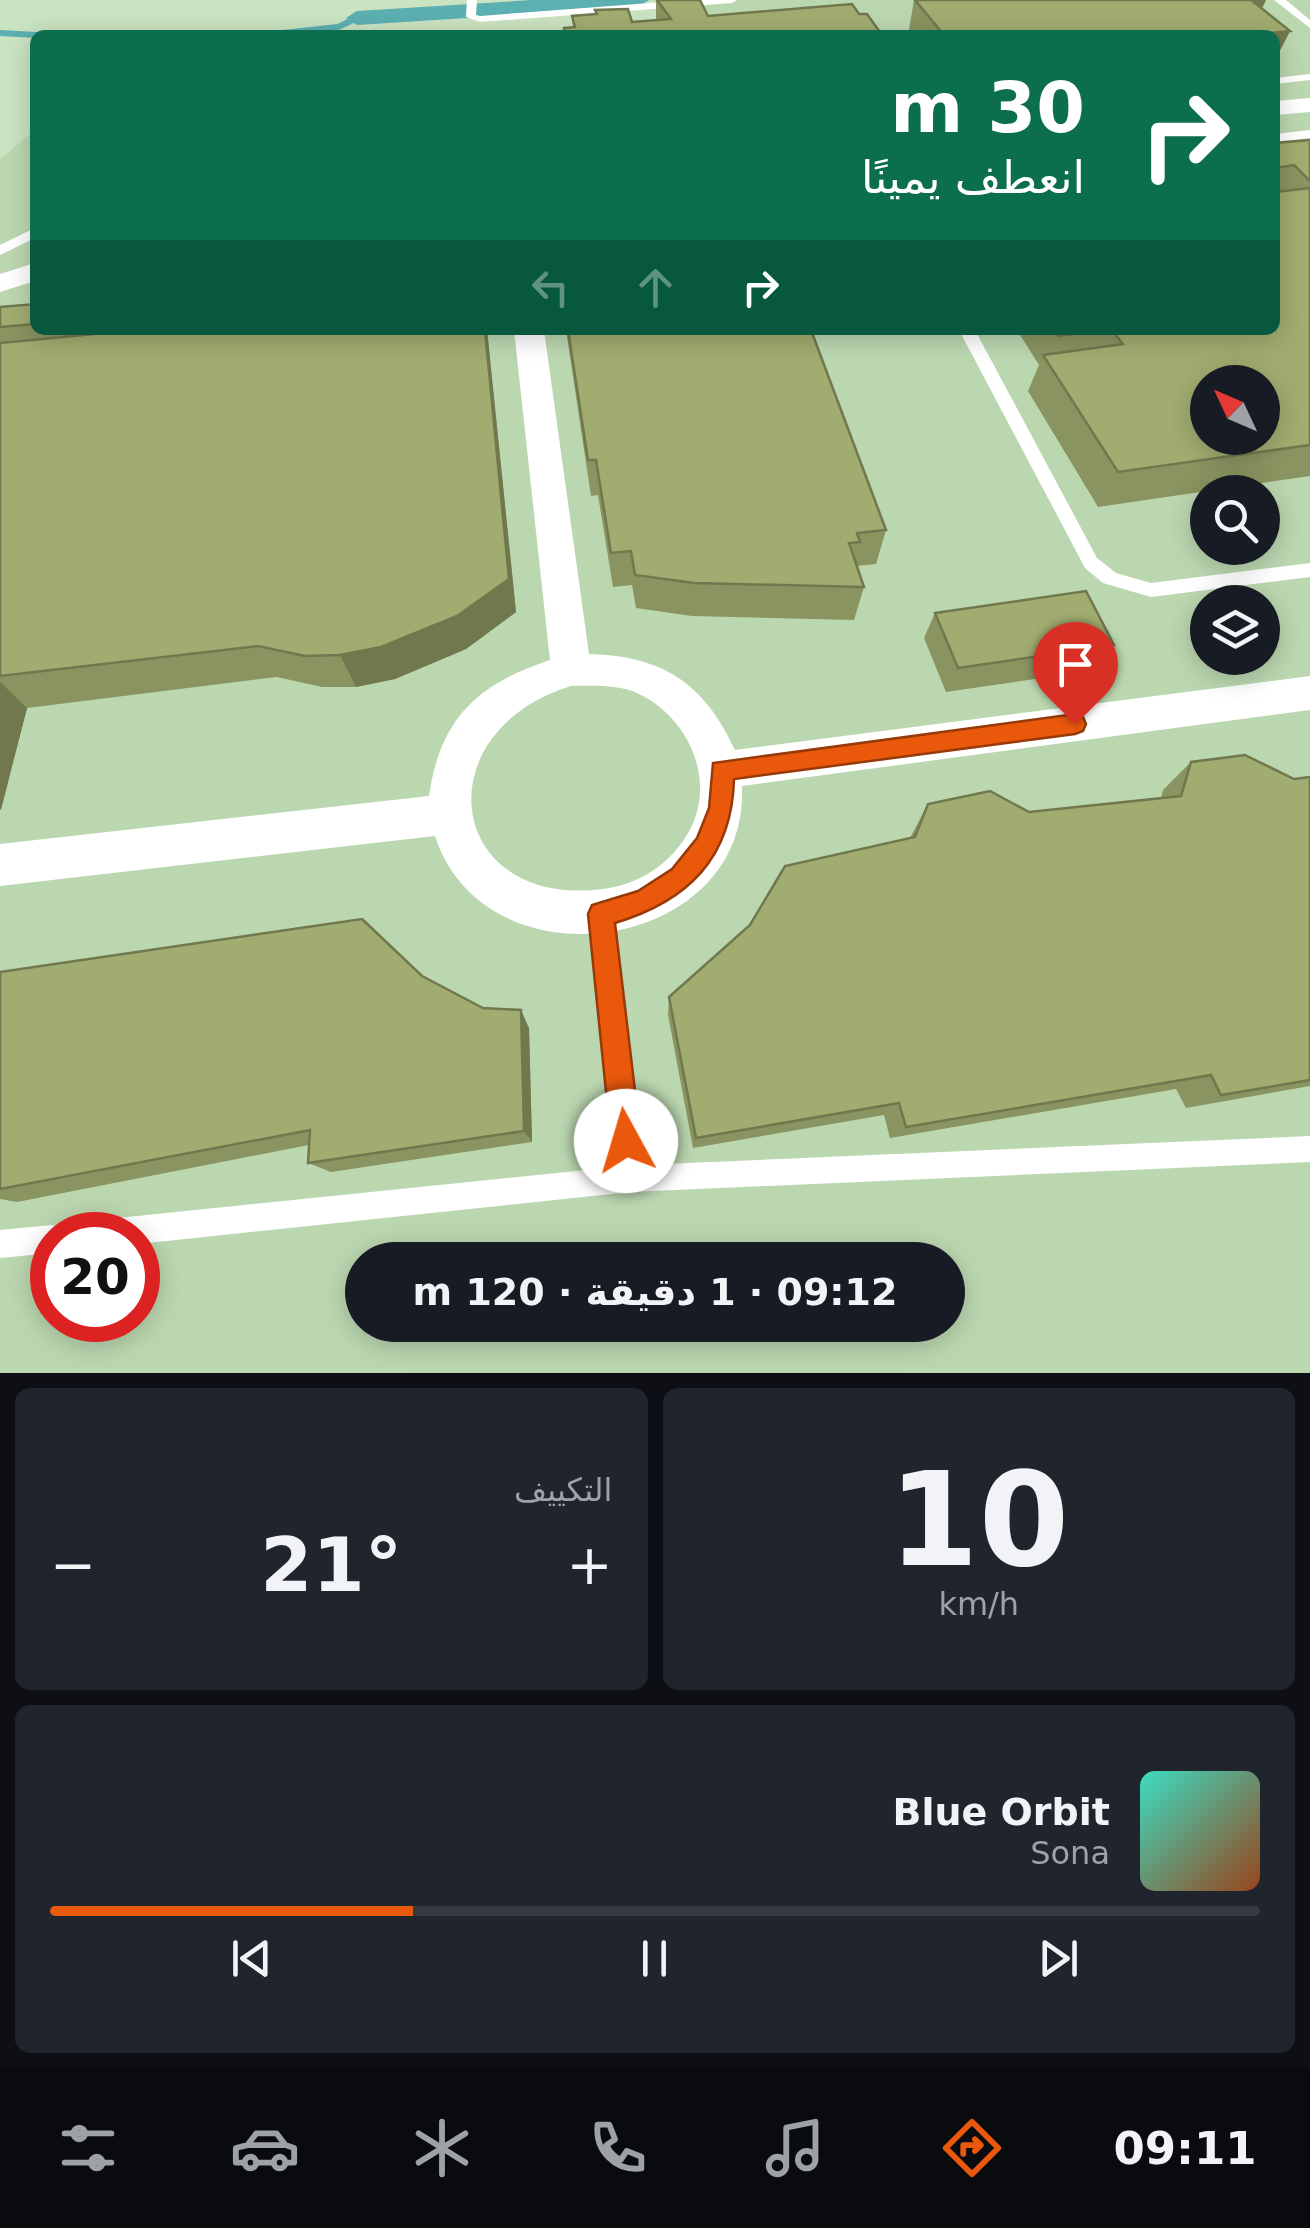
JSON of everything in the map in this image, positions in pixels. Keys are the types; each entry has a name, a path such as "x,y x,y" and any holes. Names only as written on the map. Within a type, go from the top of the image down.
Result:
{"street":[{"path":"1280,107 1310,104"},
{"path":"0,283 30,274"},
{"path":"530,335 570,670"},
{"path":"570,670 612,670 638,678 684,703 709,733 722,770 721,808 708,845 681,877 644,902 601,914 557,914 518,902 484,880 460,849 450,814 451,773 467,735 506,697 530,682 570,670"},
{"path":"722,770 1310,693"},
{"path":"0,865 450,814"}],"lane":[{"path":"472,0 470,18 584,6 732,0"},
{"path":"1278,0 1310,26"},
{"path":"1280,80 1310,77"},
{"path":"1280,137 1310,134"},
{"path":"0,251 30,235"},
{"path":"970,335 1075,537 1099,571 1134,587 1151,590 1310,570"},
{"path":"601,914 630,1179"},
{"path":"160,1228 630,1179 1310,1149"},
{"path":"0,1244 30,1241"}],"shaded area":[{"path":"714,0 1310,0 1310,1373 0,1373 0,159 30,134 30,335 1280,335 1280,30 642,30 668,28"}],"building":[{"path":"657,0 700,0 708,16 852,4 859,14 867,14 878,30 564,28 575,27 572,16 597,14 595,10 628,9 632,22 671,19"},
{"path":"915,0 1251,0 1290,31 1280,32 940,30"},
{"path":"1310,140 1310,181 1294,165 1280,167 1280,143"},
{"path":"1310,188 1310,445 1280,449 1280,365 1190,365 1190,455 1239,455 1118,472 1043,355 1123,344 1116,335 1280,335 1280,191"},
{"path":"30,304 30,324 0,327 0,307"},
{"path":"84,335 485,335 509,579 457,616 381,647 340,655 305,656 258,646 0,676 0,343"},
{"path":"569,335 813,335 886,530 857,533 860,542 849,543 864,587 694,583 635,575 631,551 611,553 596,460 588,460"},
{"path":"1086,591 1114,645 958,668 935,613"},
{"path":"1245,755 1294,779 1310,777 1310,1080 1221,1095 1211,1075 906,1127 899,1103 696,1138 669,997 750,925 785,866 915,837 928,804 990,791 1029,812 1181,796 1191,762"},
{"path":"362,919 422,976 483,1008 521,1010 524,1131 308,1163 310,1130 0,1189 0,972"}],"waterway":[{"path":"357,18 638,0"},
{"path":"311,30 338,27 357,18"},
{"path":"0,33 30,35"}],"route":[{"path":"626,1141 601,914 644,902 681,877 708,845 721,808 722,770 1075,724"}]}
